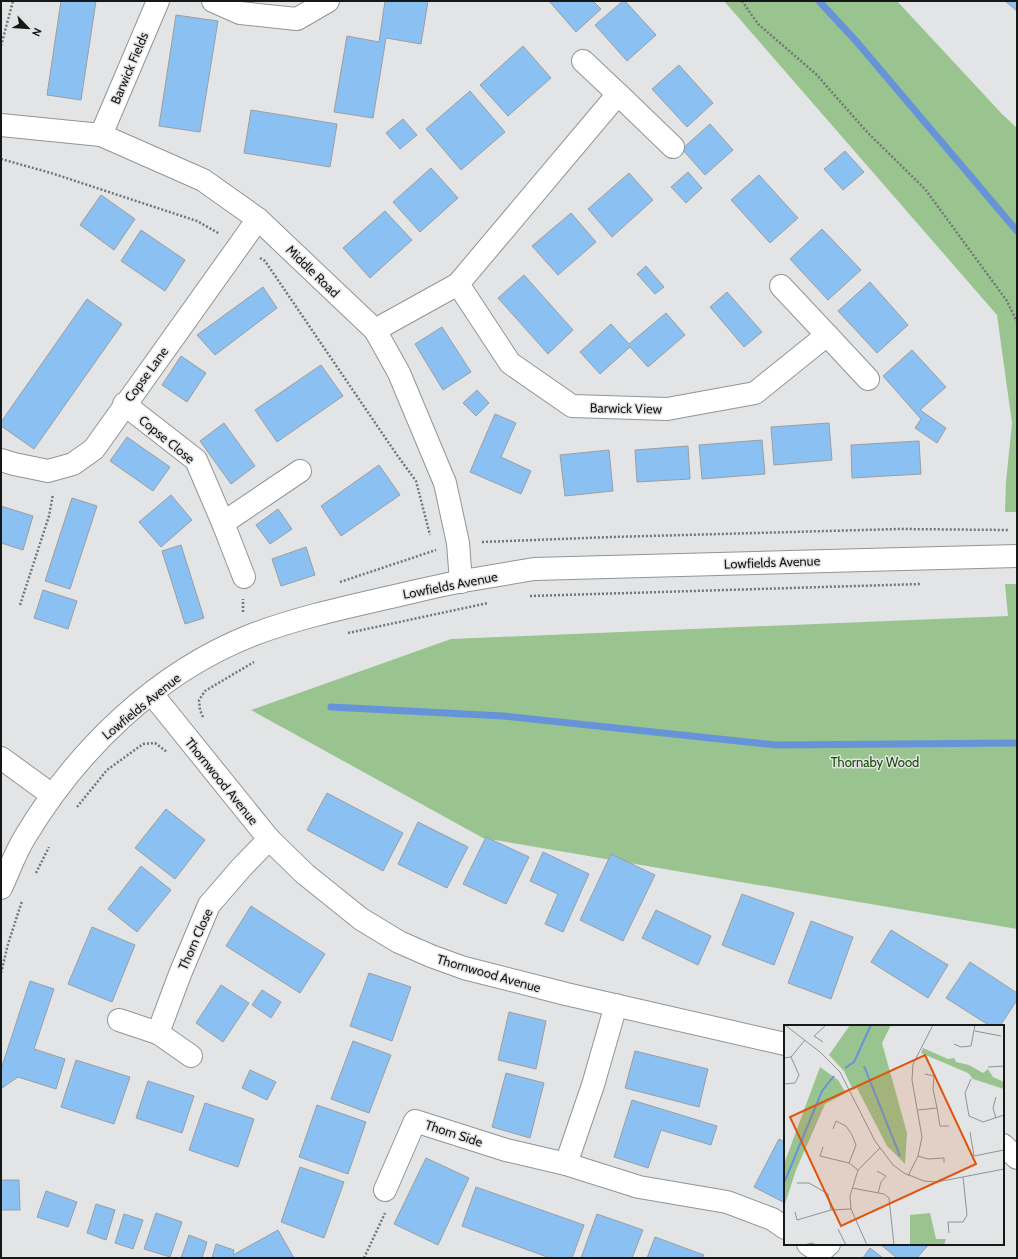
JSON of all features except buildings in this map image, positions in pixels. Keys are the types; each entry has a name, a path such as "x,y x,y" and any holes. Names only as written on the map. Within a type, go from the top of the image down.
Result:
{"street":[{"name":"Barwick Fields","path":"101,135 158,1"},
{"path":"213,1 240,13 297,19 328,1"},
{"path":"583,61 673,147"},
{"path":"375,330 458,284 618,94"},
{"name":"Middle Road","path":"1,125 101,135 204,180 258,219 375,330 399,373 445,483 458,543 461,582"},
{"name":"Copse Lane","path":"1,460 48,471 73,464 94,449 124,404 258,219"},
{"name":"Barwick View","path":"458,284 510,363 572,406 667,409 754,393 827,335"},
{"path":"781,286 868,379"},
{"name":"Copse Close","path":"124,404 196,460 244,577"},
{"path":"223,523 300,471"},
{"name":"Lowfields Avenue","path":"1,888 24,839 52,795 84,755 117,722 181,673 213,654 251,636 287,623 358,605 461,582 534,569 1017,556"},
{"name":"Thornwood Avenue","path":"152,694 269,839 305,874 361,919 399,942 464,968 566,994 784,1044"},
{"path":"1,758 52,795"},
{"name":"Thorn Close","path":"158,1033 180,974 209,905 241,868 269,839"},
{"path":"566,1164 593,1085 616,1005"},
{"path":"119,1020 158,1033 191,1056"},
{"name":"Thorn Side","path":"385,1190 415,1121 506,1150 566,1164 640,1187 727,1202 772,1219 784,1227"},
{"path":"1004,1146 1017,1158"}],"path":[{"path":"1,46 13,1"},
{"path":"742,1 758,24 816,74 867,132 925,189 1007,300 1017,322"},
{"path":"1,159 51,173 197,221 265,261 416,481 430,537"},
{"path":"20,605 49,516 53,490 48,471"},
{"path":"432,544 434,551"},
{"path":"244,577 242,614 251,636"},
{"path":"526,596 922,584"},
{"path":"346,634 495,602"},
{"path":"204,720 200,710 200,700 205,691 257,661"},
{"path":"73,811 107,770 143,744 155,743 170,755 176,763 195,747"},
{"path":"34,877 51,843"},
{"path":"1,973 8,944 23,897"},
{"path":"364,1258 392,1198 385,1190"}],"green space":[{"path":"724,1 897,1 1002,114 1017,128 1017,512 1005,512 1006,482 1012,423 997,315"},
{"name":"Thornaby Wood","path":"1005,584 1017,584 1017,929 483,838 251,710 451,639 1008,616"}],"waterway":[{"path":"819,1 856,41 1017,231"},
{"path":"331,707 503,716 776,745 1017,743"}]}
